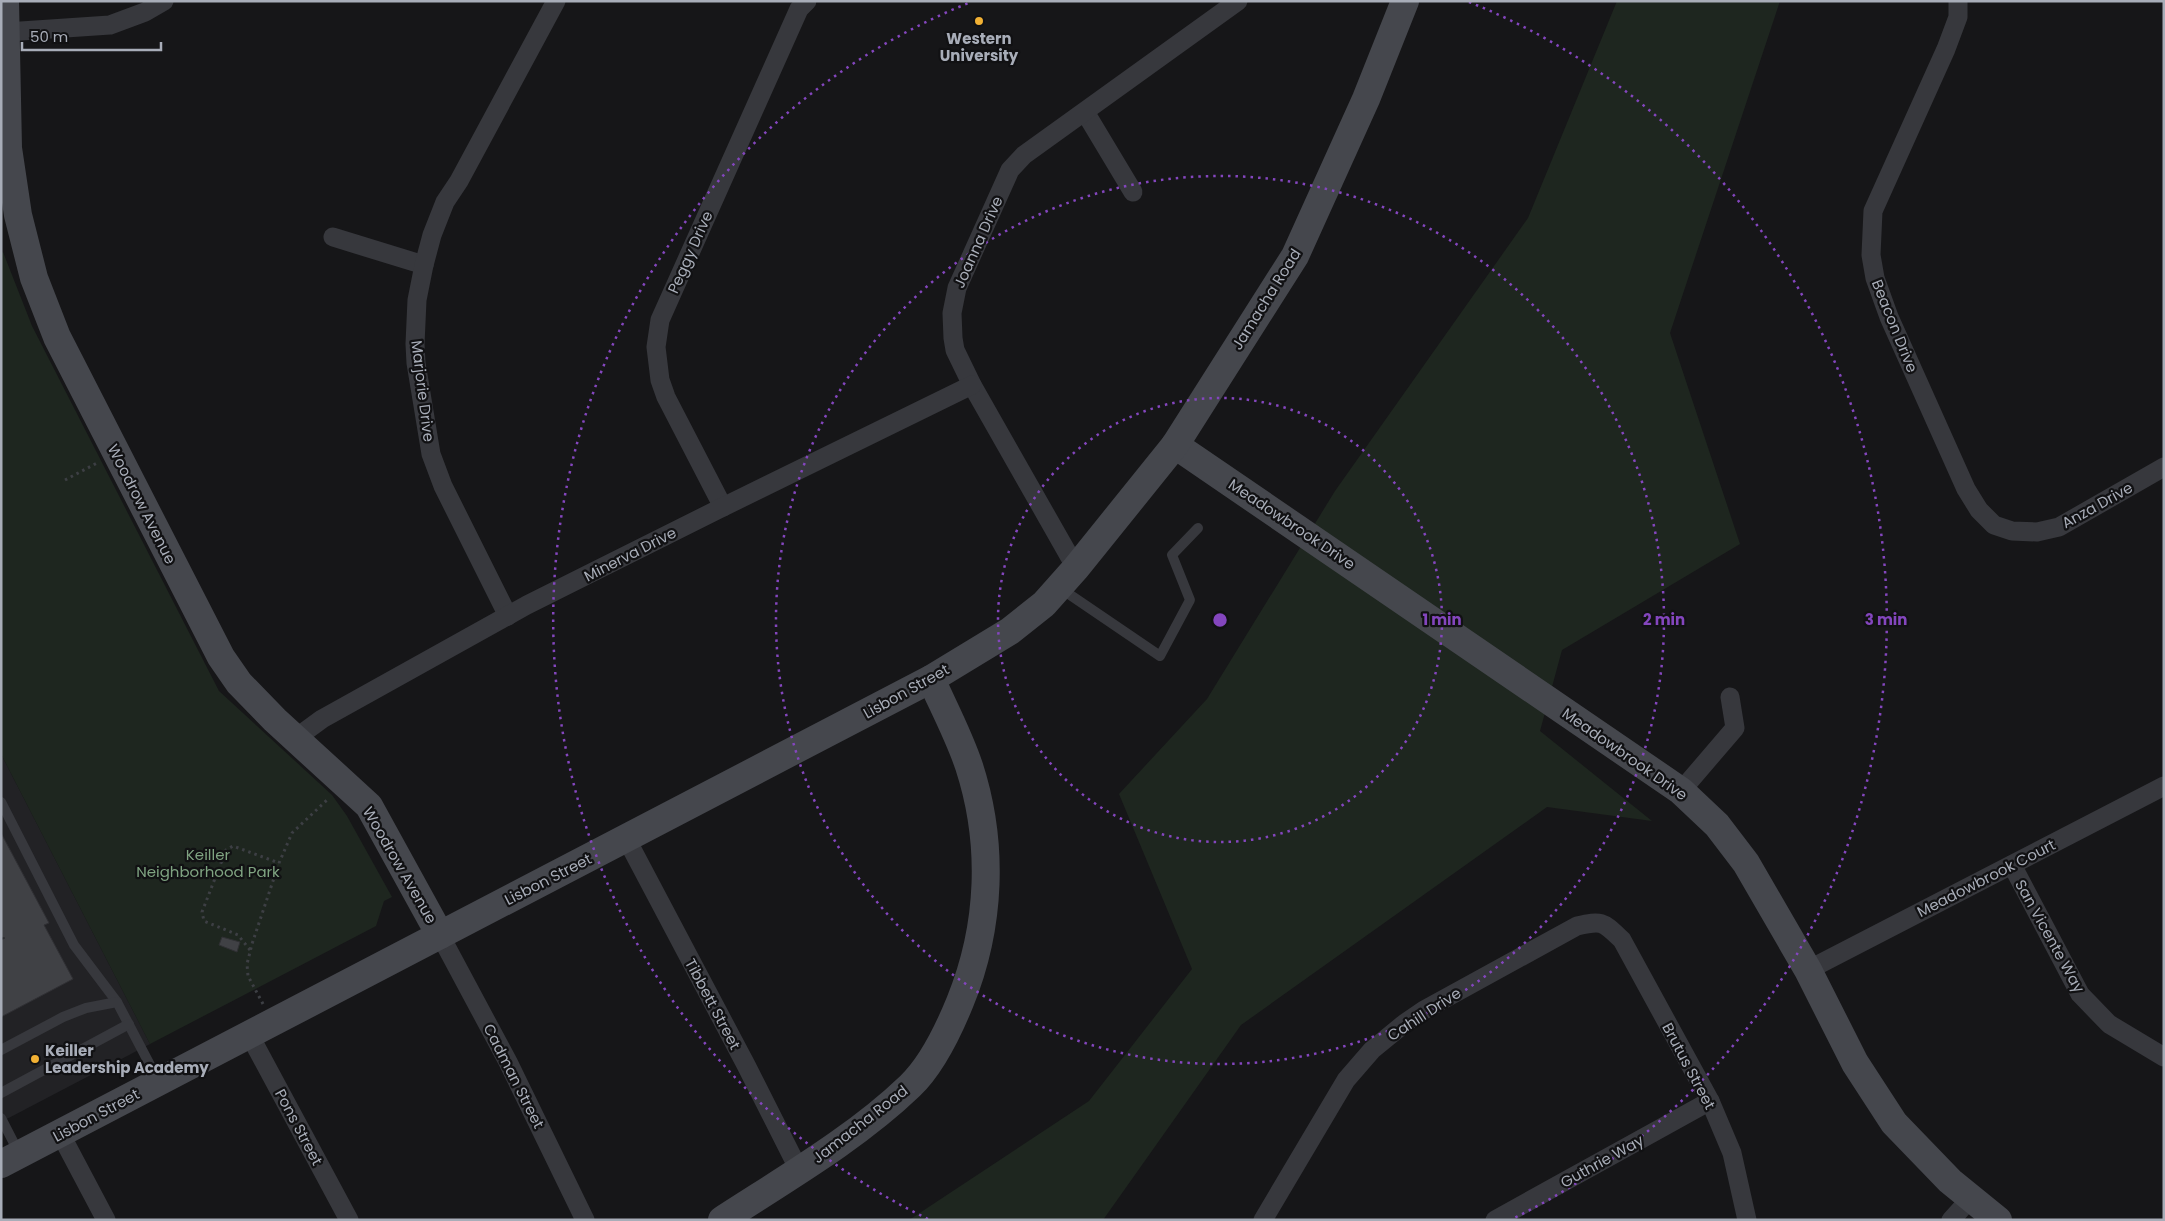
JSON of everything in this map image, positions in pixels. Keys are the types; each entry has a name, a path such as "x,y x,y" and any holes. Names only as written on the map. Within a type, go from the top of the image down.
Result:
{"main road":[{"name":"Woodrow Avenue","path":"5,1 4,148 26,248 45,308 57,337 220,657 240,683 275,720 369,806 440,935"},
{"name":"Jamacha Road","path":"1068,578 1175,445 1295,256 1366,99 1406,1"},
{"name":"Meadowbrook Drive","path":"1175,445 1681,791 1717,825 1746,863 1808,970 1855,1064 1894,1123 1970,1199 1998,1220"},
{"name":"Lisbon Street","path":"11,1159 931,679 1010,631 1044,604 1068,578"},
{"name":"Jamacha Road","path":"722,1220 799,1170 869,1120 911,1085 928,1062 948,1029 967,986 981,930 987,874 982,819 969,765 931,679"}],"street":[{"path":"6,32 110,25 145,12 164,1"},
{"name":"Marjorie Drive","path":"508,616 443,486 430,454 415,344 417,300 432,235 445,202 459,181 556,1"},
{"name":"Peggy Drive","path":"723,507 666,397 657,361 657,334 660,320 799,9 807,1"},
{"name":"Joanna Drive","path":"1068,578 955,350 951,326 954,300 961,276 1010,170 1024,155 1238,1"},
{"name":"Beacon Drive","path":"1958,1 1958,17 1946,49 1873,211 1871,255 1875,278 1889,316 1966,489 1979,510 1994,525 2012,531 2026,532"},
{"path":"1085,112 1133,192"},
{"path":"332,237 424,264"},
{"name":"Minerva Drive","path":"296,738 322,719 508,616 723,507 972,385"},
{"name":"Anza Drive","path":"2026,532 2037,532 2059,527 2164,467"},
{"path":"1681,791 1735,728 1730,697"},
{"name":"Meadowbrook Court","path":"1808,970 2164,786"},
{"name":"Tibbett Street","path":"626,838 746,1065 799,1170"},
{"name":"San Vicente Way","path":"2012,865 2080,994 2109,1024 2164,1057"},
{"name":"Cahill Drive","path":"1263,1220 1346,1080 1387,1037 1424,1010 1577,926 1593,922 1606,924"},
{"name":"Brutus Street","path":"1606,924 1622,940 1710,1102 1732,1153 1747,1220"},
{"name":"Cadman Street","path":"440,935 508,1062 585,1220"},
{"name":"Pons Street","path":"260,1028 349,1220"},
{"name":"Guthrie Way","path":"1495,1220 1710,1102"},
{"path":"60,1133 106,1220"},
{"path":"1951,1220 1970,1199"}],"lane":[{"path":"1068,578 1160,656 1190,600 1172,555 1198,528"},
{"path":"1,802 74,945 117,1002 159,1082"},
{"path":"1,1050 63,1017 86,1008 117,1002"},
{"path":"1,1093 129,1024"},
{"path":"1,1118 11,1159"}],"path":[{"path":"64,480 101,461"},
{"path":"260,1028 248,976 247,964 250,950 279,863 292,832 331,796"},
{"path":"250,950 238,935 204,921 202,912 226,850 233,846 279,863"}],"shaded area":[{"path":"1,754 150,1044 1,1122"}],"green space":[{"path":"1617,1 1780,1 1670,333 1740,544 1562,650 1540,731 1652,821 1547,807 1241,1025 1103,1220 909,1220 1089,1101 1192,969 1119,794 1207,699 1335,491 1528,218"},
{"name":"Keiller Neighborhood Park","path":"3,252 32,326 219,691 332,795 347,816 392,897 384,901 376,926 150,1044 1,754 1,253"}],"building":[{"path":"1,833 49,923 44,925 73,979 1,1017 1,940 5,938 1,937"},
{"path":"222,937 240,942 237,952 219,945"}],"place":[{"name":"Western University","path":"979,21"},
{"name":"Keiller Leadership Academy","path":"35,1059"}]}
